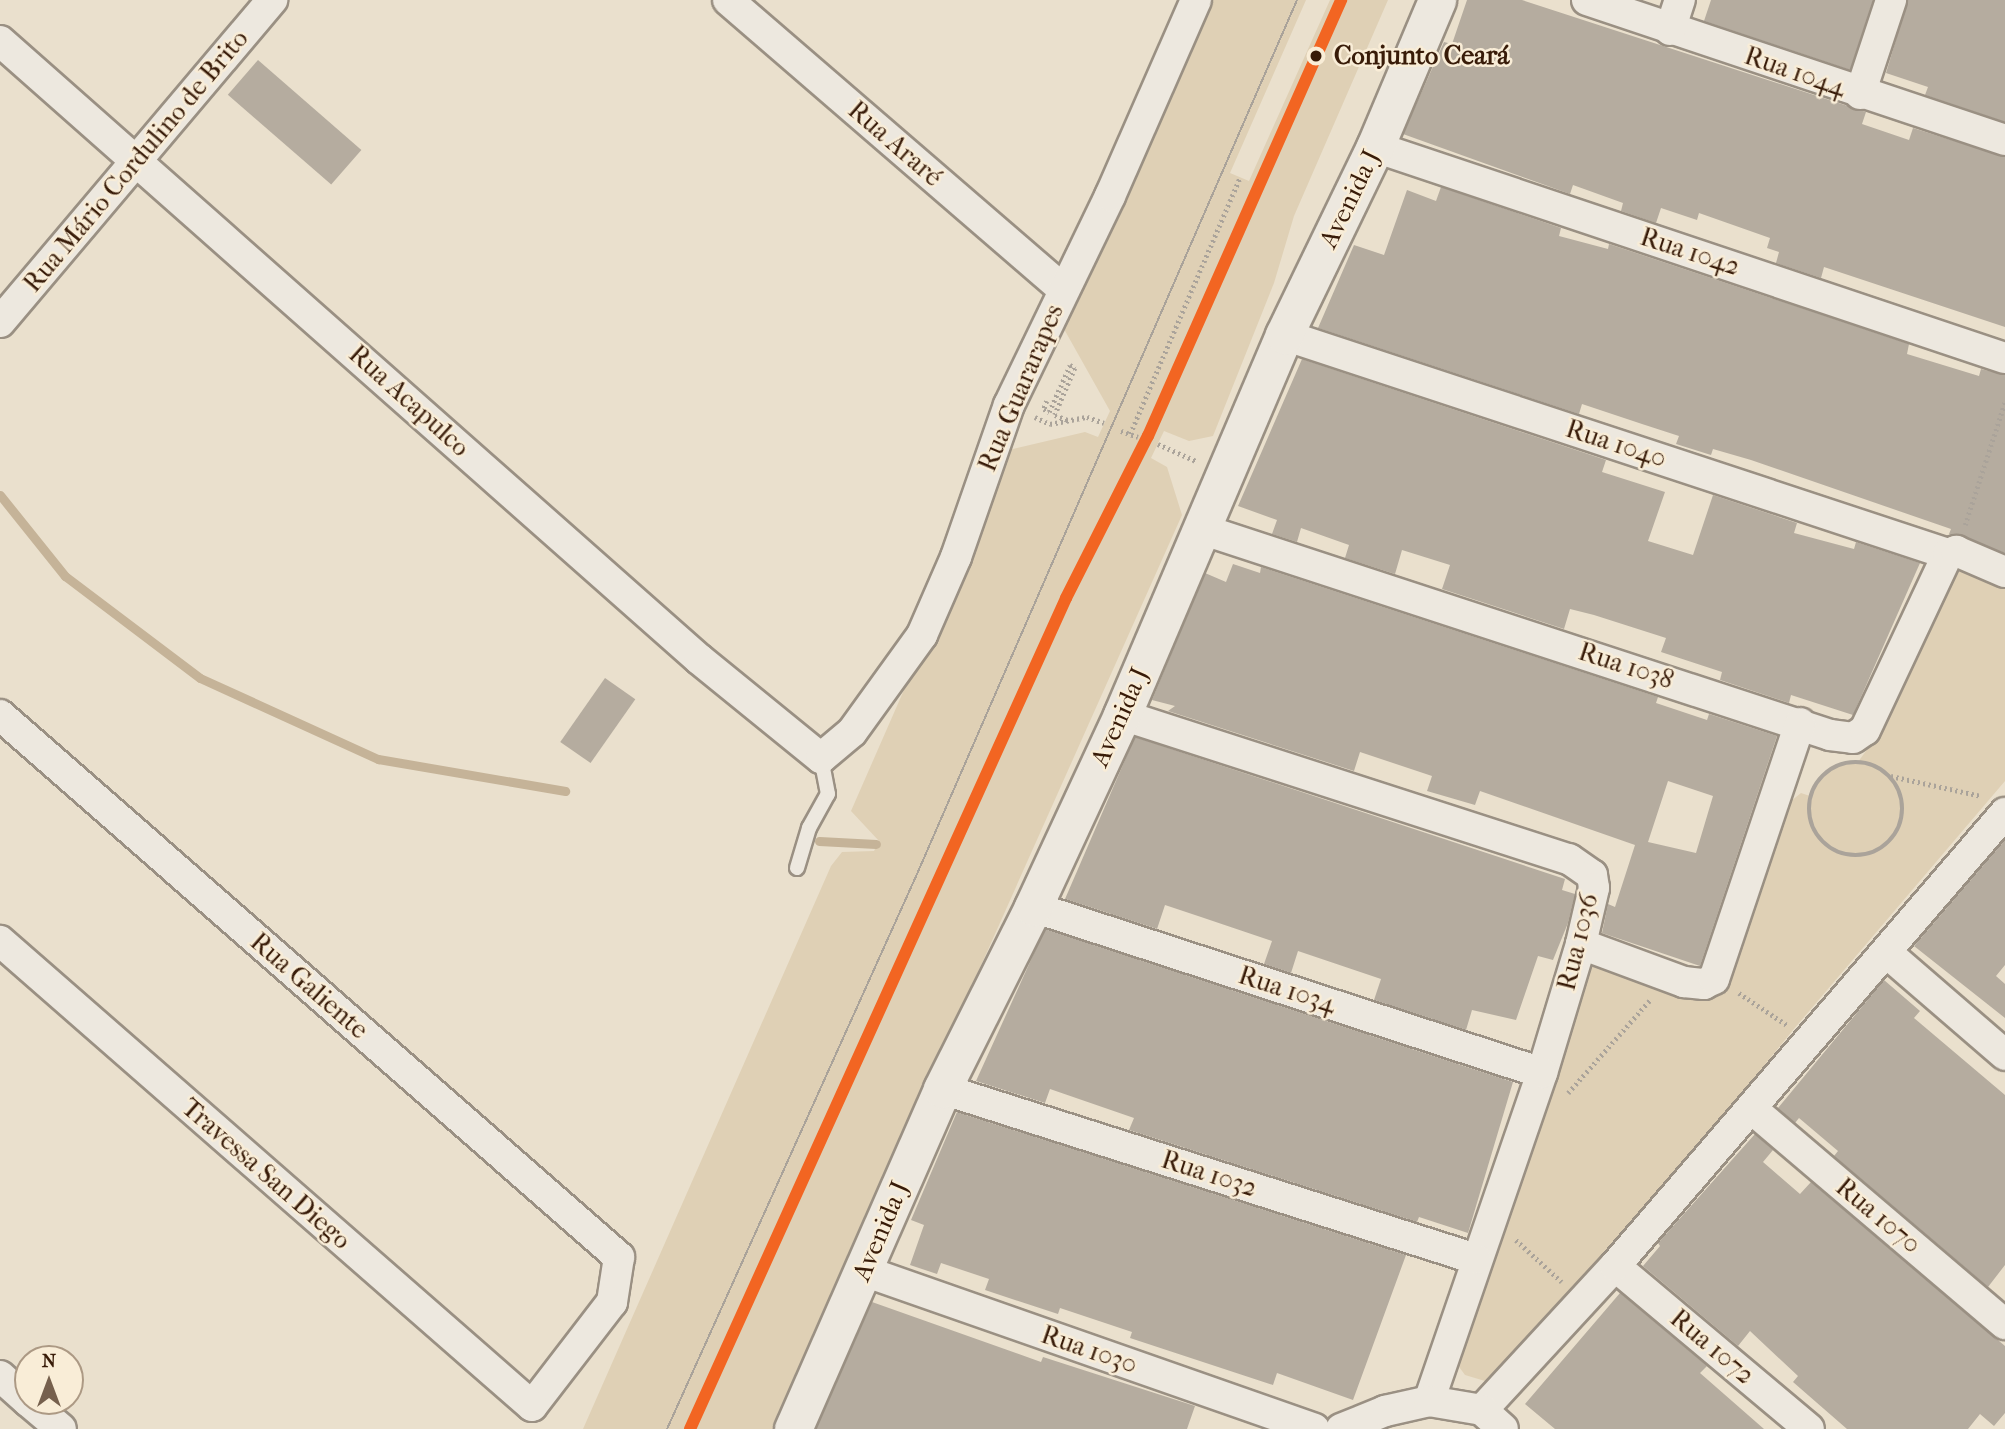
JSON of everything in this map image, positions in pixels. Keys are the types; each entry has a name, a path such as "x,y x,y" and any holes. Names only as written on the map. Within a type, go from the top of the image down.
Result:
{"street":[{"name":"Rua Mário Cordulino de Brito","path":"0,322 272,0"},
{"name":"Rua Araré","path":"728,0 1062,289"},
{"name":"Rua Guararapes","path":"821,758 852,732 922,635 1009,405 1062,289 1110,196 1196,0"},
{"name":"Avenida J","path":"793,1429 942,1088 1033,907 1122,715 1223,473 1284,335 1375,148 1437,0"},
{"name":"Rua 1044","path":"1587,0 1860,94 2005,140"},
{"path":"1670,30 1680,0"},
{"path":"1860,94 1891,0"},
{"name":"Rua Acapulco","path":"0,40 138,159 699,660 821,758"},
{"name":"Rua 1042","path":"1375,148 2005,358"},
{"name":"Rua 1040","path":"1284,335 2005,572"},
{"name":"Rua 1038","path":"1200,529 1853,738 1865,730 1952,553"},
{"name":"Rua Galiente","path":"0,715 619,1257 612,1301 532,1406"},
{"name":"Rua 1036","path":"1122,715 1583,866 1592,875 1594,888 1581,944 1542,1073 1429,1401"},
{"path":"1581,944 1684,982 1704,984 1714,979 1800,723"},
{"path":"1340,1429 1385,1411 1429,1401 1492,1419 1615,1266 1887,953 1998,806"},
{"name":"Rua 1034","path":"1033,907 1542,1073"},
{"name":"Travessa San Diego","path":"0,941 532,1406"},
{"path":"1887,953 2005,1055"},
{"name":"Rua 1032","path":"942,1088 1476,1259"},
{"name":"Rua 1070","path":"1752,1109 2005,1324"},
{"name":"Rua 1072","path":"1615,1266 1810,1429"},
{"name":"Rua 1030","path":"864,1271 1314,1429"},
{"path":"0,1376 14,1388"},
{"path":"44,1415 61,1429"}],"lane":[{"path":"797,868 809,828 828,794 821,758"}],"path":[{"path":"1130,434 1240,177"},
{"path":"1066,360 1044,409 1049,412 1070,365 1075,368 1055,415 1068,420"},
{"path":"1952,553 2005,402"},
{"path":"1050,424 1087,417 1104,423"},
{"path":"1121,431 1139,437"},
{"path":"1158,444 1223,473"},
{"path":"1890,776 1899,788 1903,817 1897,834 1884,847 1868,855 1849,856 1832,850 1817,836 1809,817 1810,796 1821,778 1838,765 1858,762 1878,767 1890,776 1998,806"},
{"path":"1714,979 1793,1030"},
{"path":"1562,1099 1656,993"},
{"path":"1507,1233 1567,1287"}],"shaded area":[{"path":"1208,0 1306,0 1230,173 1249,181 1330,0 1388,0 1294,216 1274,283 1213,436 1189,441 1164,431 1151,458 1167,467 1182,515 774,1429 583,1429 831,866 842,852 874,851 879,841 851,811 1009,450 1085,432 1098,437 1110,411 1064,329"},
{"path":"1963,566 2005,584 2005,781 1793,1030 1577,1296 1495,1384 1465,1375 1454,1360 1588,962 1706,997 1776,813 1801,793 1810,796 1821,778 1838,765 1858,762 1871,744 1945,573"}],"building":[{"path":"1467,0 1522,0 1866,112 1862,124 1909,140 1913,128 2005,157 2005,327 1824,267 1821,278 1776,263 1779,252 1767,248 1770,238 1699,213 1697,220 1661,208 1656,223 1621,211 1623,203 1573,185 1570,194 1403,134 1444,42 1452,44"},
{"path":"1711,0 1873,0 1850,70 1704,21"},
{"path":"1908,0 2005,0 2005,122 1925,95 1928,87 1886,73"},
{"path":"258,60 361,150 331,185 228,95"},
{"path":"1441,187 1561,228 1559,236 1608,249 1609,244 1909,344 1907,354 1979,376 1981,369 2005,375 2005,553 1949,534 1951,529 1751,460 1713,449 1711,455 1676,444 1679,436 1582,404 1579,414 1318,328 1354,245 1384,255 1407,190 1436,201"},
{"path":"1302,359 1606,460 1602,472 1665,492 1648,541 1693,555 1713,495 1797,523 1794,533 1854,549 1856,542 1920,563 1853,715 1791,695 1789,703 1720,680 1722,672 1661,652 1666,638 1594,615 1570,609 1564,629 1442,589 1450,565 1402,550 1395,574 1345,558 1349,545 1301,528 1297,542 1272,534 1277,520 1238,506"},
{"path":"1233,564 1260,573 1261,567 1658,697 1656,703 1707,720 1709,714 1777,736 1700,966 1602,933 1608,904 1615,907 1635,845 1480,791 1475,805 1427,791 1432,776 1360,752 1354,771 1168,711 1175,706 1152,700 1205,573 1226,582","holes":["1668,781 1713,796 1696,853 1648,842"]},
{"path":"605,678 635,699 591,763 560,742"},
{"path":"1135,737 1565,879 1562,890 1575,894 1568,923 1553,960 1538,956 1516,1020 1472,1010 1466,1030 1374,1000 1381,979 1298,951 1291,973 1264,964 1272,941 1165,905 1157,929 1065,899"},
{"path":"2005,840 2005,965 1996,976 2005,984 2005,1018 1914,946"},
{"path":"1045,929 1513,1082 1468,1233 1419,1217 1417,1222 1129,1130 1134,1118 1050,1089 1045,1103 976,1081"},
{"path":"1884,980 1920,1011 1914,1018 2005,1095 2005,1265 1988,1287 1834,1156 1838,1151 1799,1118 1795,1123 1778,1108"},
{"path":"957,1112 1406,1255 1353,1400 1277,1373 1273,1385 1130,1338 1132,1332 1060,1308 1058,1314 1006,1297 985,1290 989,1279 941,1263 937,1274 910,1265 924,1225 911,1220"},
{"path":"1755,1134 1773,1150 1763,1162 1800,1194 1811,1182 2005,1346 2005,1413 1994,1426 1980,1414 1968,1429 1847,1429 1793,1382 1798,1376 1750,1331 1738,1346 1643,1266 1660,1246 1658,1243"},
{"path":"1620,1293 1707,1366 1700,1373 1764,1429 1555,1429 1525,1404"},
{"path":"872,1302 1041,1362 1043,1357 1195,1406 1187,1429 816,1429"}],"waterway":[{"path":"0,495 65,576 200,678 378,759 565,791"},
{"path":"819,841 876,844"}],"tram line":[{"path":"667,1429 917,874 1297,0"}],"transit line":[{"path":"690,1429 1066,598 1148,436 1341,0"}],"place":[{"name":"Conjunto Ceará","path":"1316,56"}]}
